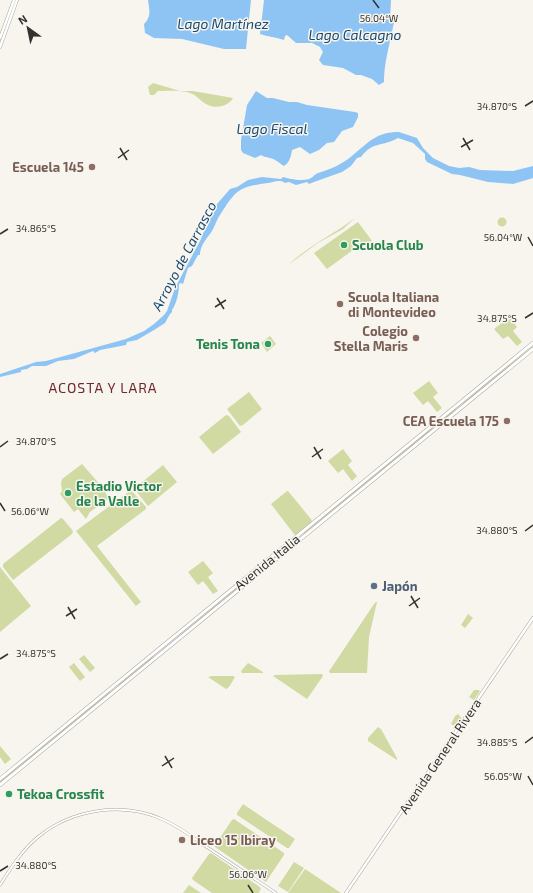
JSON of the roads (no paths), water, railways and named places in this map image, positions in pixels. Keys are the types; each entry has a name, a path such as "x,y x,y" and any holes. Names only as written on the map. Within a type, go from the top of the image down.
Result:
{"main road":[{"path":"0,38 15,0"},
{"path":"0,47 15,0"},
{"name":"Avenida Italia","path":"167,646 178,634 533,343"},
{"name":"Avenida Italia","path":"0,780 533,349"},
{"name":"Avenida General Rivera","path":"346,893 533,618"},
{"path":"0,785 156,658 167,646"}],"street":[{"path":"0,885 21,855 37,837 61,822 88,813 107,810 124,810 145,813 174,825 276,893"}],"water":[{"name":"Lago Martínez","path":"148,0 251,0 246,49 224,49 182,39 154,38 145,33 144,24 147,21 149,12"},
{"name":"Lago Calcagno","path":"264,0 391,0 390,20 394,23 386,61 384,82 379,85 372,79 361,75 356,75 343,68 323,65 319,60 323,52 320,47 312,43 296,43 287,35 285,36 284,40 260,34"},
{"name":"Lago Fiscal","path":"256,91 267,98 355,112 358,113 358,117 353,127 342,131 334,142 327,143 319,150 310,154 300,147 292,150 289,161 284,166 272,158 261,155 255,158 243,153 241,150 241,140 247,105"},
{"path":"391,132 399,132 417,138 423,148 433,158 449,166 459,168 469,167 480,170 513,171 533,166 533,178 513,184 488,182 452,174 427,162 425,159 425,154 413,143 398,138 387,143 374,146 365,152 361,157 357,158 351,166 342,172 309,184 307,182 296,185 289,182 285,183 277,181 250,186 234,195 219,217 203,244 200,255 198,255 192,266 188,268 183,284 179,284 175,304 165,323 137,340 127,342 126,345 100,350 95,353 93,351 74,359 58,361 46,366 32,366 21,370 21,372 0,377 0,374 36,362 46,361 126,339 144,331 154,324 167,311 175,288 215,211 217,204 230,189 237,187 248,180 262,177 281,179 283,177 301,180 312,178 317,173 332,168 345,161 373,139"}],"place":[{"name":"Escuela 145","path":"92,167"},
{"name":"Scuola Club","path":"344,245"},
{"name":"Scuola Italiana di Montevideo","path":"340,304"},
{"name":"Colegio Stella Maris","path":"416,338"},
{"name":"Tenis Tona","path":"268,344"},
{"name":"CEA Escuela 175","path":"507,421"},
{"name":"Estadio Victor de la Valle","path":"68,493"},
{"name":"Japón","path":"374,586"},
{"name":"Tekoa Crossfit","path":"9,794"},
{"name":"Liceo 15 Ibiray","path":"182,840"}],"district":[{"name":"ACOSTA Y LARA","path":"103,388"}],"water label":[{"name":"Arroyo de Carrasco","path":"184,256"}]}
